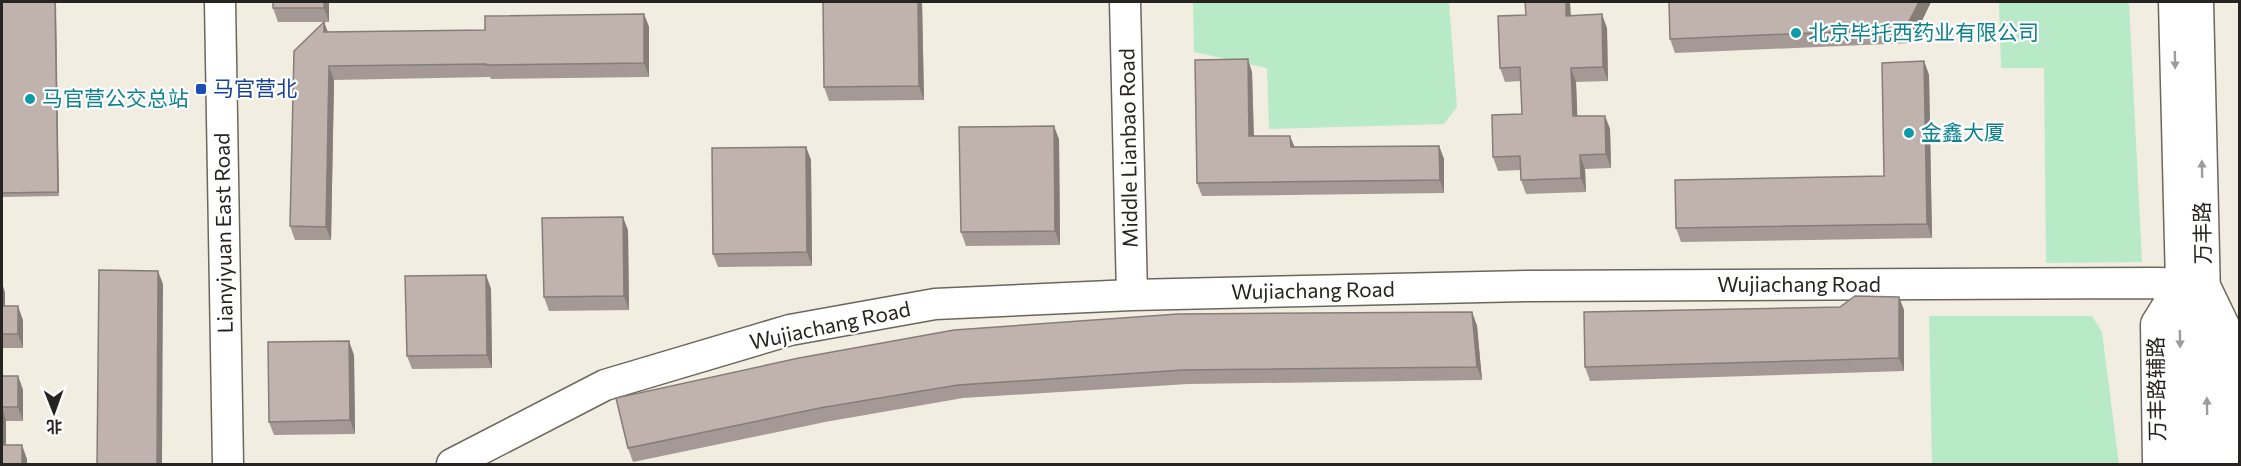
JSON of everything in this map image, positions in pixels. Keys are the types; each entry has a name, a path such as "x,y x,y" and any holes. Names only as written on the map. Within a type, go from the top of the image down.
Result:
{"street":[{"name":"Lianyiyuan East Road","path":"220,2 228,465"},
{"name":"Middle Lianbao Road","path":"1125,2 1132,295"},
{"name":"万丰路","path":"2174,2 2193,284 2209,465"},
{"name":"万丰路","path":"2182,465 2193,284 2198,2"},
{"name":"Wujiachang Road","path":"452,465 605,386 790,330 935,304 1132,295 1528,286 2193,284"},
{"name":"万丰路辅路","path":"2158,465 2156,324 2193,284"},
{"path":"2193,284 2233,344 2234,465"}],"green space":[{"path":"1193,2 1449,2 1457,107 1444,124 1269,129 1267,68 1194,52"},
{"path":"1999,2 2129,2 2142,262 2046,263 2044,68 2001,68"},
{"path":"1929,316 2092,316 2102,332 2119,464 1932,464"}],"building":[{"name":"马官营公交总站","path":"2,2 55,2 58,192 2,193"},
{"path":"273,2 324,2 324,8 273,8"},
{"path":"823,2 918,2 919,86 824,87"},
{"path":"1525,2 1566,2 1566,16 1602,14 1603,67 1571,68 1573,116 1605,116 1606,154 1580,155 1581,178 1521,180 1520,156 1493,157 1492,115 1522,114 1520,67 1500,68 1498,16 1526,15"},
{"name":"北京毕托西药业有限公司","path":"1669,2 1919,2 1905,29 1670,39"},
{"path":"644,14 644,63 329,66 326,227 290,226 294,51 324,22 324,32 485,30 485,16"},
{"path":"1248,59 1249,136 1290,136 1291,147 1439,146 1440,180 1197,183 1195,60"},
{"name":"金鑫大厦","path":"1924,61 1927,224 1676,228 1675,180 1884,176 1882,63"},
{"path":"1054,126 1055,231 961,232 959,127"},
{"path":"806,147 807,252 713,254 712,148"},
{"path":"623,217 624,296 544,297 542,218"},
{"path":"99,270 158,271 157,465 97,465"},
{"path":"486,275 487,355 407,356 405,276"},
{"path":"1855,296 1899,297 1899,358 1585,367 1584,312 1840,307"},
{"path":"2,306 18,306 18,334 2,334"},
{"path":"1472,312 1477,367 1183,370 958,385 820,408 628,448 616,398 799,358 954,330 1178,314"},
{"path":"349,341 350,420 269,422 268,342"},
{"path":"2,376 18,376 18,407 2,407"},
{"path":"2,445 22,445 22,465 2,465"}],"place":[{"name":"北京毕托西药业有限公司","path":"1796,33"},
{"name":"马官营北","path":"201,89"},
{"name":"马官营公交总站","path":"30,99"},
{"name":"金鑫大厦","path":"1909,133"}]}
